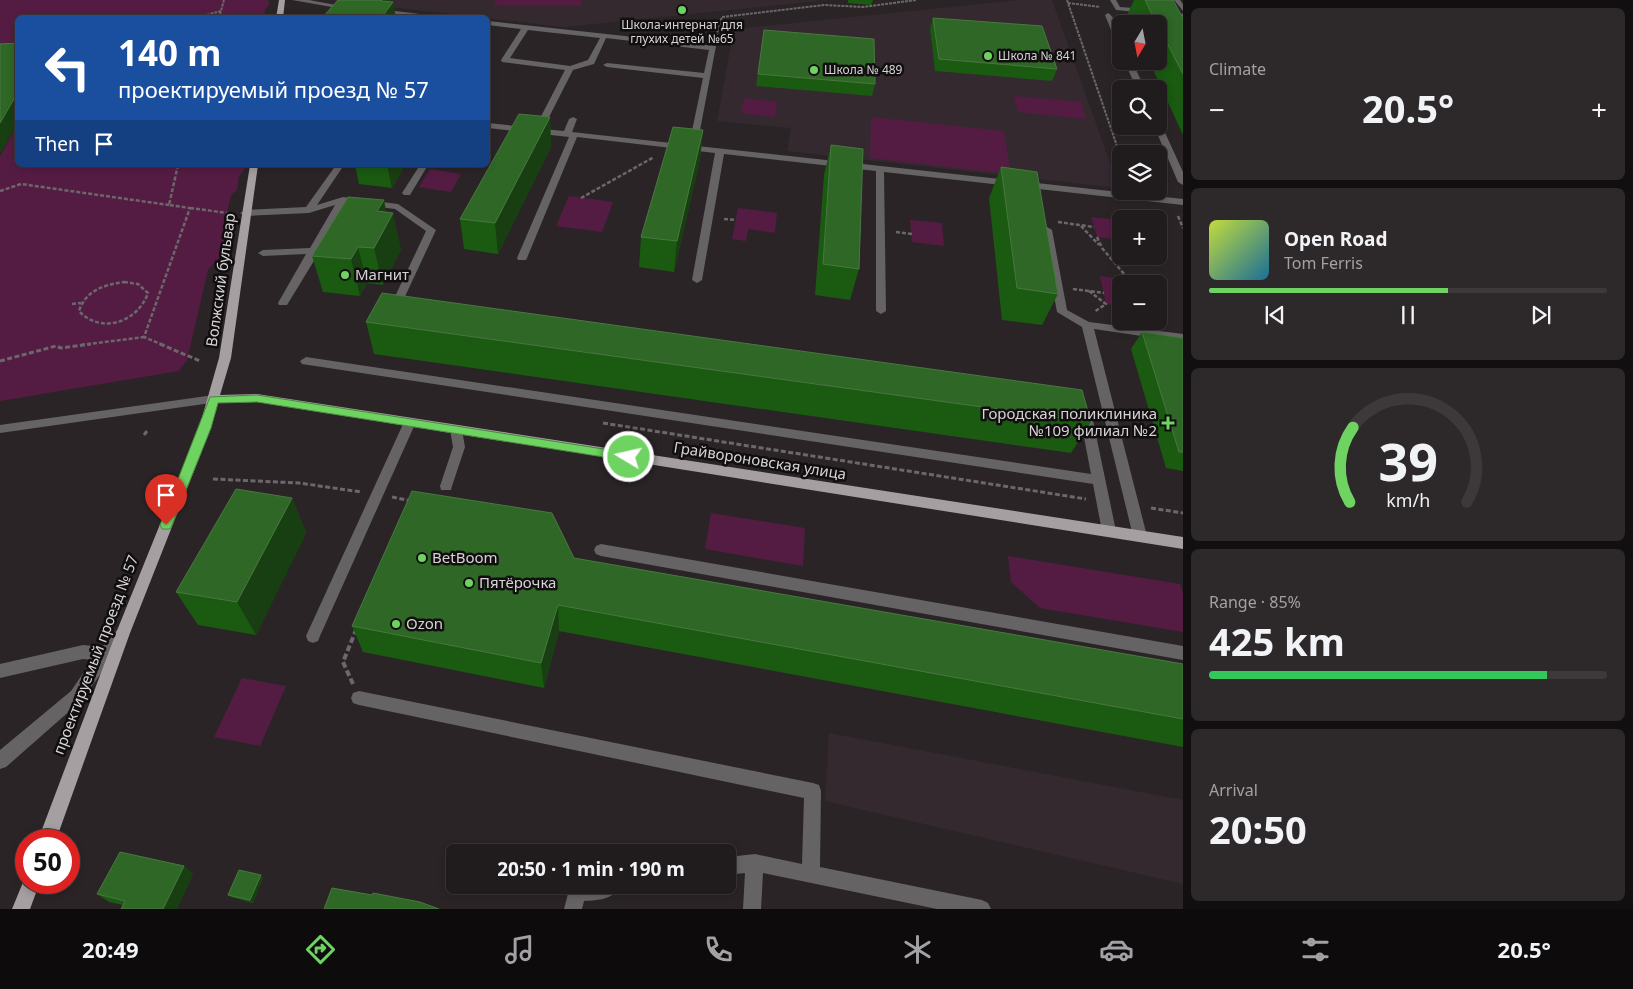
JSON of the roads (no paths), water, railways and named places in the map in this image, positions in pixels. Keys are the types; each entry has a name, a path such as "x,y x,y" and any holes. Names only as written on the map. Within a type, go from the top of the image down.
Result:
{"main road":[{"path":"280,15 282,0"},
{"name":"Волжский бульвар","path":"214,400 225,358 254,167"},
{"name":"Грайвороновская улица","path":"214,400 257,398 1183,543"},
{"name":"проектируемый проезд № 57","path":"51,829 123,633 205,428 214,400"},
{"path":"21,909 27,894"}],"street":[{"path":"295,0 359,9"},
{"path":"1113,0 1118,9 1155,12"},
{"path":"1177,0 1183,9"},
{"path":"344,15 350,8"},
{"path":"368,10 413,15"},
{"path":"1174,13 1183,15"},
{"path":"1108,15 1112,24"},
{"path":"1183,15 1175,21 1183,36"},
{"path":"490,23 713,48 692,148"},
{"path":"526,27 505,60 570,68 591,62 604,36"},
{"path":"607,66 707,76"},
{"path":"538,131 570,68"},
{"path":"522,258 570,134 573,119"},
{"path":"490,125 880,168 1039,190 1183,202"},
{"path":"1162,135 1183,182"},
{"path":"697,280 720,151"},
{"path":"309,210 339,167"},
{"path":"407,193 423,167"},
{"path":"880,168 881,311"},
{"path":"246,214 309,210 343,200 398,206 431,230 396,306 415,308"},
{"path":"283,303 343,200"},
{"path":"1045,221 1062,312 1087,326 1183,338"},
{"path":"263,253 315,251"},
{"path":"1087,326 1140,536"},
{"path":"306,361 1100,480"},
{"path":"0,429 214,400"},
{"path":"1083,402 1109,531"},
{"path":"313,636 410,422"},
{"path":"446,486 459,448 456,430"},
{"path":"600,550 1183,652"},
{"path":"0,761 76,696 105,654 123,633"},
{"path":"0,671 83,652 105,654"},
{"path":"359,698 813,791 811,874"},
{"path":"752,909 756,863"},
{"path":"736,865 756,863 956,906 982,909"},
{"path":"573,909 576,894"}],"place":[{"name":"Школа-интернат для глухих детей №65","path":"682,10"},
{"name":"Школа № 841","path":"988,56"},
{"name":"Школа № 489","path":"814,70"},
{"name":"Магнит","path":"345,275"},
{"name":"Городская поликлиника №109 филиал №2","path":"1168,423"},
{"name":"BetBoom","path":"422,558"},
{"name":"Пятёрочка","path":"469,583"},
{"name":"Ozon","path":"396,624"}]}
